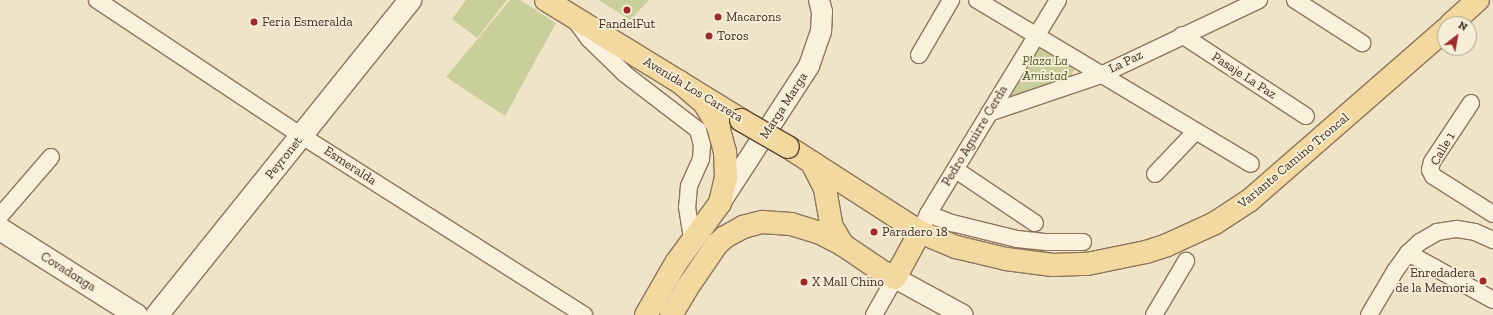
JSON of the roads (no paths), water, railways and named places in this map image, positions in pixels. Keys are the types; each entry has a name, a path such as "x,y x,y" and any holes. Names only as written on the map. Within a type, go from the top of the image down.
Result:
{"main road":[{"name":"Peyronet","path":"157,315 410,0"},
{"name":"Avenida Los Carrera","path":"546,0 573,18 812,162"},
{"path":"1460,16 1478,0"},
{"name":"Variante Camino Troncal","path":"812,162 924,223 956,247 1006,259 1053,265 1087,264 1146,252 1167,245 1215,223 1250,200 1437,37"},
{"path":"679,82 704,103 718,126 722,139 726,171 720,203"},
{"path":"812,162 826,189 832,227 842,245"},
{"name":"Marga Marga","path":"646,315 692,240 720,203"},
{"path":"670,315 717,244 725,237 743,227 762,222 791,224 818,232 895,278 924,223"},
{"name":"Covadonga","path":"0,230 136,315"}],"street":[{"name":"Esmeralda","path":"97,0 302,136 584,315"},
{"name":"Marga Marga","path":"661,315 720,203 809,66 821,32 822,12 819,0"},
{"path":"919,55 951,0"},
{"path":"976,0 1251,164"},
{"name":"Pedro Aguirre Cerda","path":"924,223 1058,0"},
{"name":"La Paz","path":"989,113 1101,75 1182,35 1259,0"},
{"path":"1296,0 1362,42"},
{"name":"Avenida Los Carrera","path":"573,18 590,39 624,74 687,120 698,130 702,145 701,159 690,186 687,207 692,240"},
{"name":"Pasaje La Paz","path":"1182,35 1306,116"},
{"name":"Calle 1","path":"1471,103 1432,162 1430,170 1433,176 1493,214"},
{"path":"1155,174 1196,131"},
{"path":"0,216 51,157"},
{"path":"956,170 1035,223"},
{"name":"Variante Camino Troncal","path":"924,223 952,223 1017,239 1047,242 1083,242"},
{"path":"1369,315 1395,271 1408,253 1420,242 1437,232 1457,229 1475,232 1493,240"},
{"path":"1408,253 1493,300"},
{"path":"1154,315 1186,261"},
{"path":"874,315 895,278 963,315"}],"place":[{"name":"FandelFut","path":"627,10"},
{"name":"Macarons","path":"718,17"},
{"name":"Feria Esmeralda","path":"254,22"},
{"name":"Toros","path":"709,36"},
{"name":"Paradero 18","path":"874,232"},
{"name":"Enredadera de la Memoria","path":"1483,281"},
{"name":"X Mall Chino","path":"804,282"}],"park label":[{"name":"Plaza La Amistad","path":"1045,70"}]}
